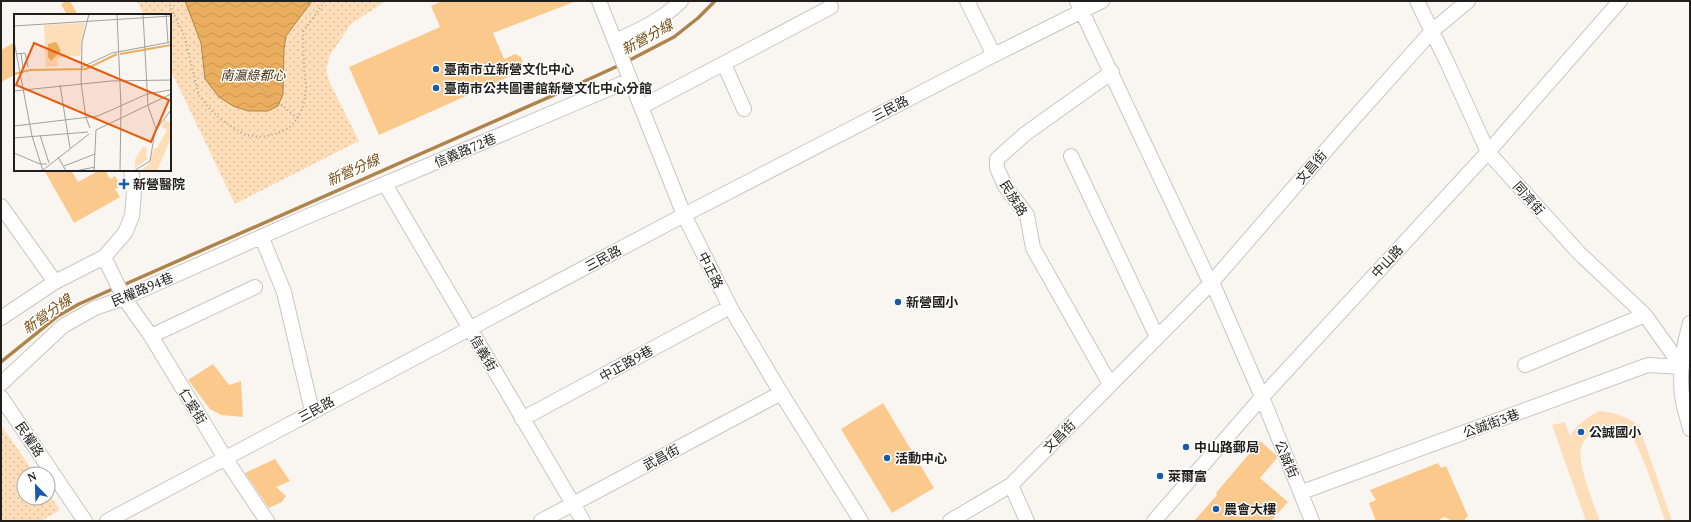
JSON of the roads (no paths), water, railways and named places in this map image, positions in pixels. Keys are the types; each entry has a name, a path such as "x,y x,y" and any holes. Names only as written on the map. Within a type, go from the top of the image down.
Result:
{"street":[{"name":"中正路","path":"600,1 628,76 684,215 730,307 781,394 861,521"},
{"path":"616,44 658,20 681,1"},
{"path":"967,1 994,55"},
{"name":"三民路","path":"107,521 684,215 994,55 1080,6 1102,1"},
{"name":"同濟街","path":"1416,1 1432,31 1488,152 1579,253 1645,315 1682,367"},
{"name":"文昌街","path":"950,521 1011,485 1212,282 1432,31 1468,1"},
{"name":"中山路","path":"1154,521 1262,397 1488,152 1620,1"},
{"path":"1080,6 1207,276 1212,282 1262,397"},
{"path":"641,107 831,7"},
{"path":"724,64 744,109"},
{"name":"民族路","path":"1110,384 1033,248 1027,215 1005,186 997,168 997,159 1025,134 1112,72"},
{"name":"信義路72巷","path":"299,220 385,184 628,76"},
{"path":"1071,156 1157,337"},
{"path":"2,314 55,282 104,257 125,233 132,216 134,192 131,171"},
{"name":"信義街","path":"385,184 583,521"},
{"path":"1,206 55,282"},
{"name":"民權路94巷","path":"1,384 63,326 94,308 122,295 262,238 299,220"},
{"path":"262,238 284,292 312,411"},
{"name":"仁愛街","path":"104,257 122,295 151,336 225,458 267,521"},
{"path":"151,336 255,287"},
{"name":"中正路9巷","path":"522,419 730,307"},
{"path":"1525,365 1645,315"},
{"path":"1690,323 1682,367 1681,384 1683,402 1690,428"},
{"name":"公誠街3巷","path":"1302,492 1648,365 1682,367"},
{"name":"武昌街","path":"541,521 781,394"},
{"name":"民權路","path":"1,397 85,521"},
{"name":"公誠街","path":"1262,397 1302,492 1312,521"},
{"path":"1011,485 1028,521"}],"water":[{"path":"185,1 312,1 286,36 284,49 283,94 278,106 268,111 248,111 233,106 219,97 205,79 201,43"}],"waterway":[{"name":"新營分線","path":"626,62 674,37 698,18 715,1"},
{"name":"新營分線","path":"121,286 620,65"},
{"name":"新營分線","path":"1,362 58,316 79,304 115,288"}],"place":[{"name":"臺南市立新營文化中心","path":"436,69"},
{"name":"臺南市公共圖書館新營文化中心分館","path":"436,88"},
{"name":"新營醫院","path":"124,184"},
{"name":"新營國小","path":"898,302"},
{"name":"公誠國小","path":"1581,432"},
{"name":"中山路郵局","path":"1186,447"},
{"name":"活動中心","path":"887,458"},
{"name":"萊爾富","path":"1160,476"},
{"name":"農會大樓","path":"1216,509"}],"park label":[{"name":"南瀛綠都心","path":"253,75"}]}
